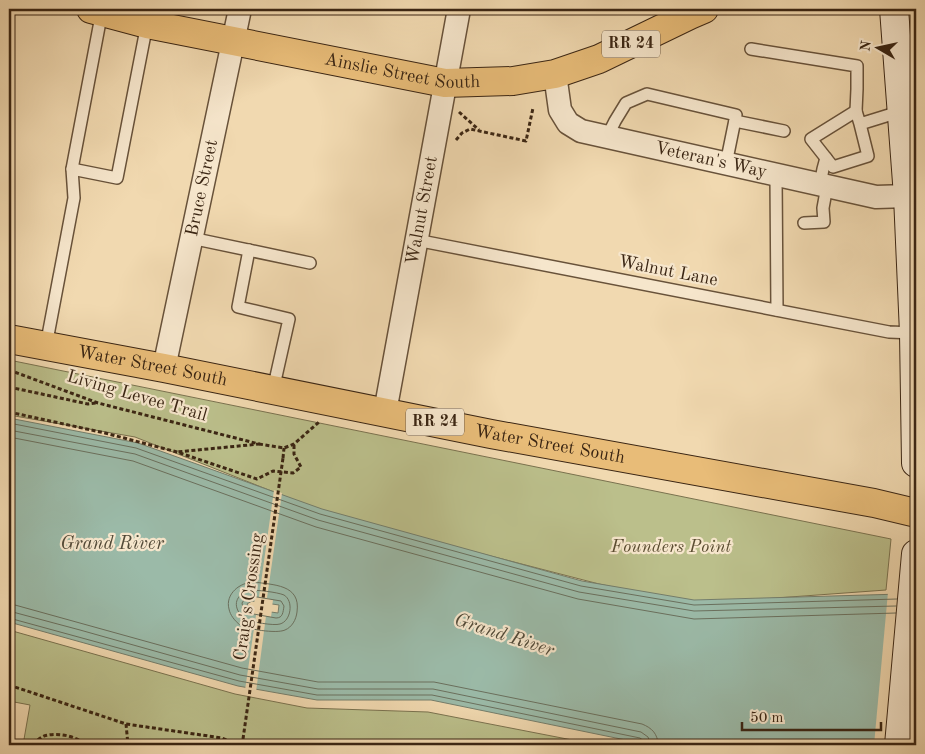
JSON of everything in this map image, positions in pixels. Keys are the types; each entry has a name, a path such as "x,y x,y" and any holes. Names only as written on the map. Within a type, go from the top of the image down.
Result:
{"main road":[{"name":"Ainslie Street South","path":"97,10 147,24 232,42 445,83 513,81 555,74 599,59 704,9"},
{"path":"894,9 908,196 914,333 916,463"},
{"name":"Water Street South","path":"9,339 511,437 874,502 916,513"},
{"path":"899,745 916,554"}],"street":[{"name":"Bruce Street","path":"164,368 240,9"},
{"name":"Walnut Street","path":"385,412 459,9"},
{"name":"Veteran's Way","path":"555,74 560,110 568,122 581,132 876,197 908,196"}],"lane":[{"path":"46,346 74,198 72,170 97,10"},
{"path":"72,170 117,178 147,24"},
{"path":"751,49 856,66 856,111 868,156 833,167 811,139 856,111"},
{"path":"607,137 626,104 647,94 736,115 726,164"},
{"path":"860,124 902,111"},
{"path":"735,121 784,131"},
{"path":"804,223 824,222 823,169 826,158"},
{"path":"776,175 777,310"},
{"path":"192,238 310,263"},
{"name":"Walnut Lane","path":"416,240 889,332 914,333"},
{"path":"248,250 238,307 289,318 273,390"}],"path":[{"path":"454,142 462,133 470,129 526,141 533,108"},
{"path":"459,112 480,130"},
{"name":"Living Levee Trail","path":"9,370 98,403 259,444 284,448"},
{"path":"9,387 88,404 98,403"},
{"name":"Living Levee Trail","path":"9,412 105,433 177,452 257,479 273,471 293,473 301,467 294,454 294,444"},
{"path":"284,448 294,444 318,422"},
{"name":"Living Levee Trail","path":"177,452 259,444"},
{"name":"Craig's Crossing","path":"240,745 243,739 284,448"},
{"path":"9,686 126,724 222,738 240,745"},
{"path":"126,724 128,745"},
{"path":"26,745 54,734 81,740 86,745"},
{"path":"273,745 281,745"}],"green space":[{"name":"Founders Point","path":"9,360 891,539 886,590 694,604 599,584 332,515 135,437 9,415"},
{"path":"9,630 235,694 307,708 428,712 598,745 23,745 30,705 9,701"}],"water":[{"name":"Grand River","path":"9,418 138,443 322,509 582,581 694,600 901,594 916,745 650,745 431,700 317,700 238,686 9,622","holes":["252,601 279,605 278,613 250,609 247,604"]}],"pier":[{"path":"274,490 282,493 267,598 273,600 272,607 254,604 255,597 259,597"},
{"path":"916,590 916,745 874,745 888,592"},
{"path":"254,607 272,610 271,617 266,616 256,692 245,690 256,615 253,614"}]}
